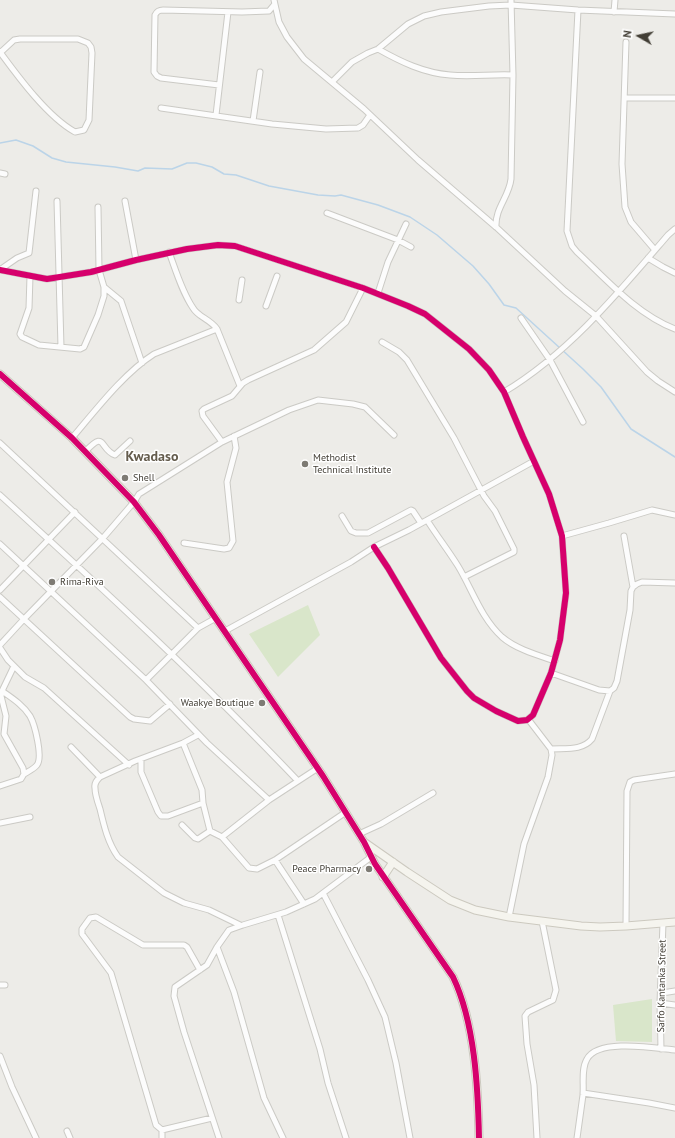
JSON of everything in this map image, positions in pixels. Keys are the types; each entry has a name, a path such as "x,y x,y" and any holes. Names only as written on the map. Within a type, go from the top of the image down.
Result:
{"street":[{"path":"614,12 615,0"},
{"path":"219,85 161,78 157,76 154,72 155,15 157,11 269,11 274,2"},
{"path":"274,2 279,22 297,51 304,59 370,115 418,160 496,227 565,291 596,316 658,382 675,392"},
{"path":"332,82 352,62 368,52 378,49 408,24 424,16 441,12 511,2 578,10 675,14"},
{"path":"496,227 497,215 510,186 511,179 513,75 511,2"},
{"path":"578,10 568,180 567,231 572,246 577,252 619,291 651,318 661,324 675,329"},
{"path":"216,115 228,12"},
{"path":"20,39 78,39 88,43 91,47 92,53 89,120 84,130 82,132 75,132 54,116 18,76 0,53 14,40 20,39"},
{"path":"626,42 622,164 625,207 631,222 655,250"},
{"path":"378,49 403,63 429,72 450,75 513,75"},
{"path":"253,121 260,72"},
{"path":"625,98 675,98"},
{"path":"161,108 253,121 326,129 358,128 363,125 370,115"},
{"path":"1,270 18,257 29,253 36,191"},
{"path":"57,201 61,347"},
{"path":"125,201 136,260"},
{"path":"30,276 29,308 20,334 22,337 39,345 80,349 84,348 104,299 104,287 99,270 98,207"},
{"path":"327,213 398,240 411,247"},
{"path":"378,293 388,262 406,224"},
{"path":"504,392 519,383 558,353 596,316 675,229"},
{"path":"1,270 30,276 47,278 58,277 99,270 169,252 218,245 235,246 378,293 417,310 433,320 469,349 489,370 504,392 554,505 562,536 566,593 560,640 551,673 533,715 528,719 518,721 496,711 467,692 441,658 392,574 374,547"},
{"path":"169,252 184,293 194,310 211,321 216,329 240,386"},
{"path":"648,258 675,273"},
{"path":"266,306 277,276"},
{"path":"238,300 242,280"},
{"path":"104,287 121,301 142,363"},
{"path":"222,442 203,416 202,411 232,396 240,386 248,380 314,350 346,322 363,288"},
{"path":"521,318 550,360 583,422"},
{"path":"72,438 115,388 142,363 154,354 216,329"},
{"path":"382,342 399,352 407,360 454,438 484,496 495,511 514,550 514,552 464,578"},
{"path":"0,374 72,438 134,502 159,535 318,768 364,842 383,877 453,977 468,1021 478,1090 479,1138"},
{"path":"128,764 44,688 25,677 14,666 0,647 51,590 102,538 134,502 139,494 222,442 288,410 318,400 365,407 394,435"},
{"path":"184,543 224,549 229,548 233,541 227,482 236,450 234,436"},
{"path":"85,452 94,442 97,441 101,442 112,454 115,455 130,441"},
{"path":"0,443 198,628"},
{"path":"225,631 351,562 374,547 427,520 534,461"},
{"path":"0,496 171,654 248,729 298,781"},
{"path":"342,516 351,530 356,533 368,533 411,510 421,523"},
{"path":"562,536 652,510 675,516"},
{"path":"0,590 75,512"},
{"path":"427,520 464,578 484,615 495,630 503,638 526,650 555,661"},
{"path":"551,749 580,748 587,745 592,739 610,691 614,688 617,682 633,587 624,536"},
{"path":"0,544 146,680 198,735 269,800"},
{"path":"633,587 642,582 675,584"},
{"path":"0,596 130,717 150,721 170,704"},
{"path":"146,680 198,628 216,618"},
{"path":"14,666 1,696 6,716 2,736 23,768 24,774"},
{"path":"551,673 599,690 610,691"},
{"path":"0,786 21,779 24,774 39,764 39,754 34,727 29,716 22,706 2,691"},
{"path":"509,917 524,844 548,777 552,756 551,749 528,719"},
{"path":"198,735 100,777 94,786 96,797 112,850 118,857 164,893 184,903 212,911 240,925"},
{"path":"182,743 200,785 210,831 222,837 249,868 257,868 275,860 346,812"},
{"path":"71,748 100,777"},
{"path":"141,759 141,772 161,816 168,816 203,802"},
{"path":"222,837 269,800 318,768"},
{"path":"626,926 626,791 628,785 634,780 675,774"},
{"path":"359,834 381,824 433,793"},
{"path":"0,823 30,817"},
{"path":"182,825 195,838 198,839 210,831"},
{"path":"364,842 450,900 475,910 509,917 581,926 626,926 675,922"},
{"path":"219,1138 184,1032 174,996 176,987 209,963 227,931 240,925 278,915 304,904 323,893 371,857"},
{"path":"275,860 304,904"},
{"path":"383,877 392,862"},
{"path":"323,893 368,980 384,1017 396,1063 410,1138"},
{"path":"278,915 346,1138"},
{"path":"162,1138 162,1130 156,1124 111,973 82,934 82,929 90,918 96,917 143,945 184,945 187,947 200,970"},
{"path":"537,1138 534,1085 527,1044 525,1016 528,1012 553,1000 556,990 542,921"},
{"name":"Sarfo Kantanka Street","path":"661,1049 660,1003 662,993 663,923"},
{"path":"217,947 234,992 264,1098 283,1138"},
{"path":"662,993 675,991"},
{"path":"660,1003 675,1005"},
{"path":"577,1138 583,1093 585,1062 594,1051 626,1046 675,1050"},
{"path":"0,1056 12,1087 36,1138"},
{"path":"583,1093 675,1108"},
{"path":"162,1130 212,1118"},
{"path":"67,1131 70,1138"}],"green space":[{"path":"308,605 320,635 278,677 249,634"},
{"path":"652,999 652,1042 616,1041 613,1005"}],"waterway":[{"path":"0,143 16,140 33,146 52,158 66,162 138,171 145,168 172,169 187,163 196,163 212,167 224,174 236,175 269,186 318,195 341,195 378,205 410,217 437,235 473,266 489,284 504,305 516,308 583,369 601,387 631,429 675,457"}],"cycle path":[{"path":"0,270 47,279 91,272 187,249 218,245 235,246 363,288 408,306 425,314 469,349 489,370 504,392 549,494 562,536 566,593 560,640 551,673 533,715 527,720 518,721 496,711 474,698 467,691 441,658 374,547"},
{"path":"0,374 72,438 134,502 159,535 323,776 364,842 375,864 453,977 460,995 471,1035 478,1098 479,1138"}],"place":[{"name":"Methodist Technical Institute","path":"305,464"},
{"name":"Shell","path":"125,478"},
{"name":"Rima-Riva","path":"52,582"},
{"name":"Waakye Boutique","path":"262,703"},
{"name":"Peace Pharmacy","path":"369,869"}],"district":[{"name":"Kwadaso","path":"152,457"}]}
